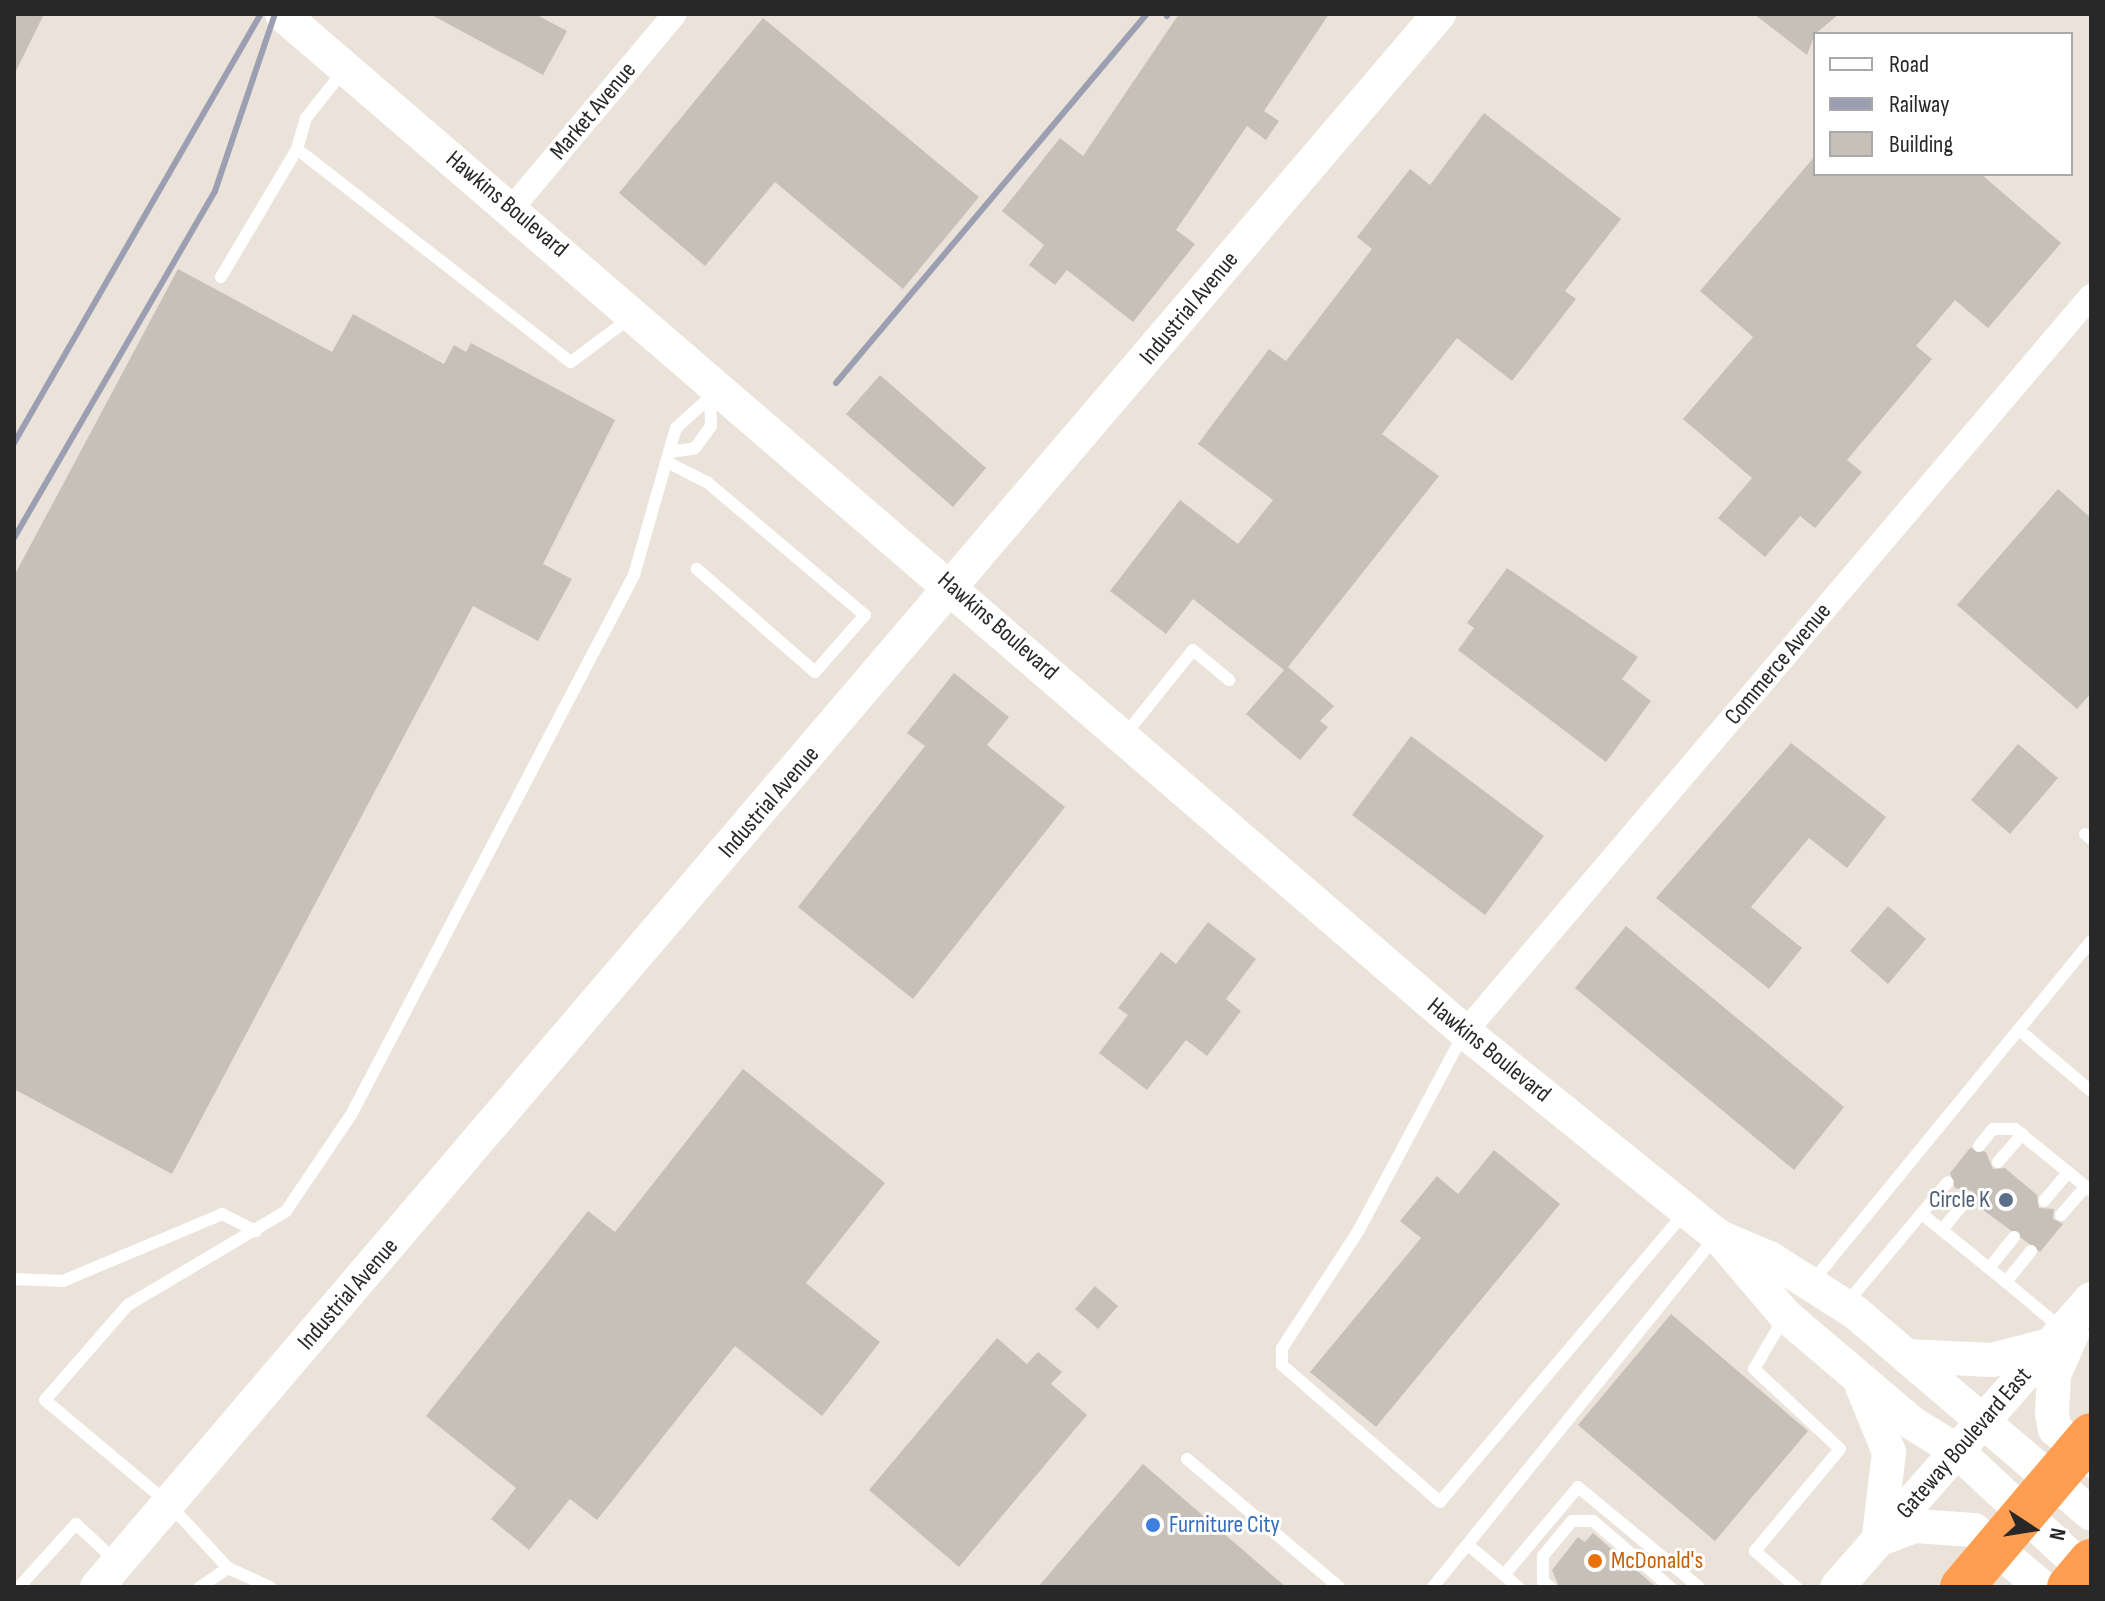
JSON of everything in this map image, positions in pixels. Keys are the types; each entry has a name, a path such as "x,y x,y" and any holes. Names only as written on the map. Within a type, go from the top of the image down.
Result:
{"highway":[{"path":"1962,1587 2091,1435"},
{"path":"2069,1587 2091,1561"}],"main road":[{"name":"Hawkins Boulevard","path":"282,14 635,314 715,394 953,586 1465,1032 1717,1235 1786,1316 1859,1377 1956,1450 2091,1576"},
{"name":"Industrial Avenue","path":"107,1575 1439,14"},
{"name":"Hawkins Boulevard","path":"1717,1235 1845,1306 2091,1514"},
{"path":"1907,1356 1992,1360 2072,1320"},
{"path":"2072,1320 2054,1375 2052,1414 2055,1429 2091,1460"},
{"name":"Gateway Boulevard East","path":"1837,1587 2072,1320"},
{"path":"1859,1377 1889,1452 1878,1541 1915,1526 1974,1530 2042,1587"}],"street":[{"name":"Market Avenue","path":"512,208 675,14"},
{"name":"Commerce Avenue","path":"1465,1032 2091,296"}],"lane":[{"path":"221,277 297,149 306,118 346,68"},
{"path":"297,149 571,362 635,314"},
{"path":"270,1587 228,1568 168,1503 45,1400 128,1305 286,1211 351,1115 469,900 634,575 669,457 688,411 715,394"},
{"path":"669,457 695,448 711,426 715,394"},
{"path":"669,457 708,483 865,615 815,672 697,569"},
{"path":"1124,736 1193,650 1229,680"},
{"path":"1810,1284 2091,941"},
{"path":"2019,1030 2091,1091"},
{"path":"1465,1032 1359,1230 1282,1348 1282,1365 1440,1502 1686,1210"},
{"path":"1979,1146 1993,1129 2022,1134 2088,1189 2061,1215"},
{"path":"1998,1162 2022,1134"},
{"path":"2044,1201 2068,1172"},
{"path":"1845,1306 1948,1182"},
{"path":"1942,1230 1968,1198"},
{"path":"14,1279 63,1281 222,1214 256,1231"},
{"path":"1922,1214 2006,1282 2072,1320"},
{"path":"1433,1587 1717,1235"},
{"path":"1989,1268 2014,1237"},
{"path":"2006,1282 2031,1251"},
{"path":"1786,1316 1754,1369 1840,1449 1755,1551 1796,1587"},
{"path":"1187,1459 1339,1587"},
{"path":"1504,1575 1578,1487 1699,1587"},
{"path":"1550,1587 1543,1556 1572,1521 1593,1521 1670,1587"},
{"path":"19,1587 76,1524 107,1575"},
{"path":"1468,1545 1518,1587"},
{"path":"200,1587 228,1568"}],"building":[{"path":"14,14 44,14 14,75"},
{"path":"430,14 535,14 567,31 543,75"},
{"path":"1179,14 1329,14 1264,111 1279,121 1266,140 1247,126 1176,230 1195,244 1133,322 1067,270 1055,285 1029,265 1044,245 1002,211 1060,138 1083,156"},
{"path":"1754,14 1839,14 1817,32 1813,32 1807,55"},
{"path":"763,18 979,197 903,289 775,182 705,266 619,193"},
{"path":"1484,113 1621,219 1565,291 1576,299 1512,381 1457,338 1382,434 1439,476 1288,667 1334,706 1320,721 1328,727 1300,760 1246,714 1284,670 1193,599 1166,634 1110,591 1180,500 1238,544 1273,500 1198,444 1269,349 1286,361 1372,249 1357,237 1410,169 1430,185"},
{"path":"1813,158 1813,176 1983,176 2061,243 1988,328 1955,300 1916,346 1932,359 1847,460 1862,472 1815,528 1800,516 1765,557 1718,518 1752,478 1683,419 1753,337 1700,291"},
{"path":"178,269 332,352 353,314 444,364 454,345 466,352 471,343 615,420 543,564 572,579 538,641 473,606 172,1174 14,1089 14,576"},
{"path":"880,375 986,468 953,507 846,414"},
{"path":"2058,489 2091,518 2091,693 2077,709 1957,605"},
{"path":"1507,568 1638,657 1622,679 1651,701 1606,762 1458,650 1474,628 1467,623"},
{"path":"954,673 1009,717 987,745 1065,807 913,999 798,907 925,746 907,733"},
{"path":"1411,736 1544,836 1485,915 1352,815"},
{"path":"1791,743 1886,817 1847,868 1809,838 1751,907 1802,948 1769,989 1656,898"},
{"path":"2018,744 2058,778 2010,834 1971,800"},
{"path":"1888,906 1926,939 1888,984 1850,951"},
{"path":"1208,922 1256,959 1226,999 1241,1011 1207,1056 1186,1040 1147,1090 1099,1053 1128,1015 1118,1008 1161,952 1176,964"},
{"path":"1626,926 1844,1107 1794,1170 1575,988"},
{"path":"743,1069 885,1183 806,1283 880,1342 822,1416 735,1346 597,1520 570,1499 529,1550 491,1519 516,1488 426,1416 588,1211 615,1232"},
{"name":"Circle K","path":"1970,1148 1986,1152 1993,1169 2005,1168 2037,1195 2039,1208 2054,1209 2053,1219 2063,1224 2040,1252 1975,1204 1973,1191 1955,1188 1950,1173"},
{"path":"1494,1150 1560,1204 1376,1427 1310,1372 1421,1238 1400,1221 1437,1176 1458,1194"},
{"path":"1095,1286 1118,1306 1098,1329 1075,1309"},
{"path":"1671,1314 1808,1431 1715,1541 1578,1425"},
{"path":"997,1338 1027,1364 1038,1352 1062,1372 1051,1384 1087,1415 959,1567 869,1490"},
{"name":"Furniture City","path":"1143,1464 1286,1587 1038,1587"},
{"name":"McDonald's","path":"1593,1533 1656,1587 1559,1587 1552,1570 1578,1537 1585,1542"}],"railway":[{"path":"14,443 261,14"},
{"path":"14,538 215,191 275,14"},
{"path":"836,383 1147,14"}],"place":[{"name":"Circle K","path":"2006,1200"},
{"name":"Furniture City","path":"1153,1525"},
{"name":"McDonald's","path":"1595,1561"}]}
